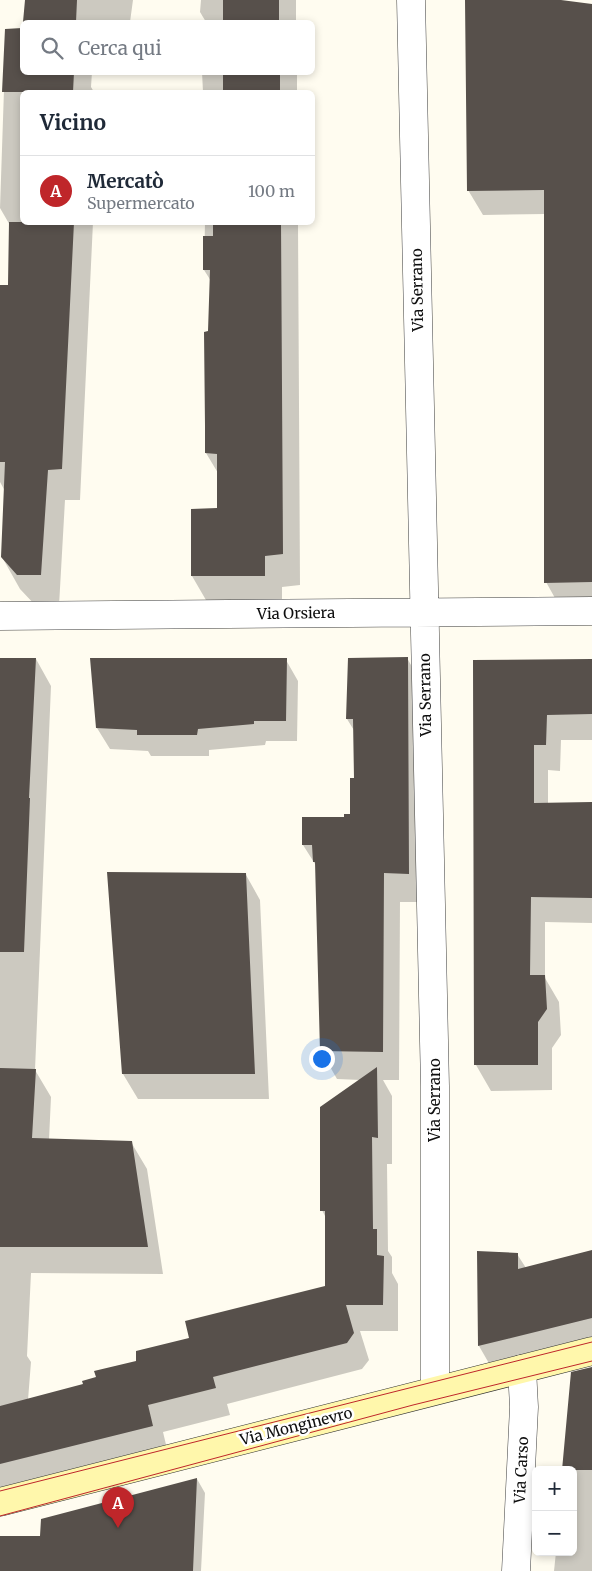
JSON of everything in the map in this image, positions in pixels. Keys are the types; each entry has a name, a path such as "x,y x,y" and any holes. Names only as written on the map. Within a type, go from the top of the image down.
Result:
{"street":[{"name":"Via Serrano","path":"411,0 434,1086 435,1390"},
{"name":"Via Orsiera","path":"0,616 592,611"},
{"name":"Via Monginevro","path":"0,1502 592,1351"},
{"name":"Via Carso","path":"516,1571 524,1406 522,1368"}],"building":[{"path":"25,0 77,0 76,20 23,20"},
{"path":"223,0 279,0 279,20 223,20"},
{"path":"465,0 561,0 592,4 592,582 544,583 544,190 467,191"},
{"path":"20,28 20,75 74,75 73,90 2,92 5,29"},
{"path":"223,75 280,75 280,90 223,90"},
{"path":"9,222 20,222 20,225 74,225 62,469 48,470 41,575 17,575 1,557 5,462 0,462 0,285 8,285"},
{"path":"213,225 281,225 283,554 265,556 265,576 191,576 191,509 217,508 217,454 205,453 204,332 208,331 210,270 203,270 203,236 213,236"},
{"path":"408,657 409,874 384,873 383,1052 320,1051 315,862 313,862 312,845 302,845 302,817 344,817 344,814 350,814 350,778 354,778 353,719 346,719 348,658"},
{"path":"0,658 36,658 24,952 0,952"},
{"path":"90,658 287,658 286,721 254,721 254,724 198,729 197,735 137,735 137,730 96,728"},
{"path":"592,659 592,714 547,715 546,745 534,745 534,803 592,802 592,898 531,897 530,975 545,975 547,1009 538,1022 538,1065 474,1065 473,660"},
{"path":"107,872 246,873 255,1074 122,1074"},
{"path":"377,1067 378,1138 372,1137 373,1229 377,1229 377,1255 384,1256 383,1305 346,1305 354,1333 347,1343 213,1377 216,1388 148,1405 153,1426 0,1464 0,1406 83,1384 82,1381 96,1377 94,1371 136,1361 136,1351 189,1338 185,1321 325,1286 325,1211 320,1211 320,1107"},
{"path":"0,1068 36,1069 32,1138 132,1141 148,1247 0,1247"},
{"path":"592,1250 592,1318 478,1346 477,1251 518,1253 518,1269"},
{"path":"592,1367 592,1470 577,1470 577,1466 562,1466 571,1372"},
{"path":"197,1478 193,1571 0,1571 0,1536 40,1536 41,1519"}],"tram line":[{"path":"0,1491 592,1342"},
{"path":"0,1516 413,1405 592,1361"}],"place":[{"name":"Mercatò","path":"118,1528"}]}
